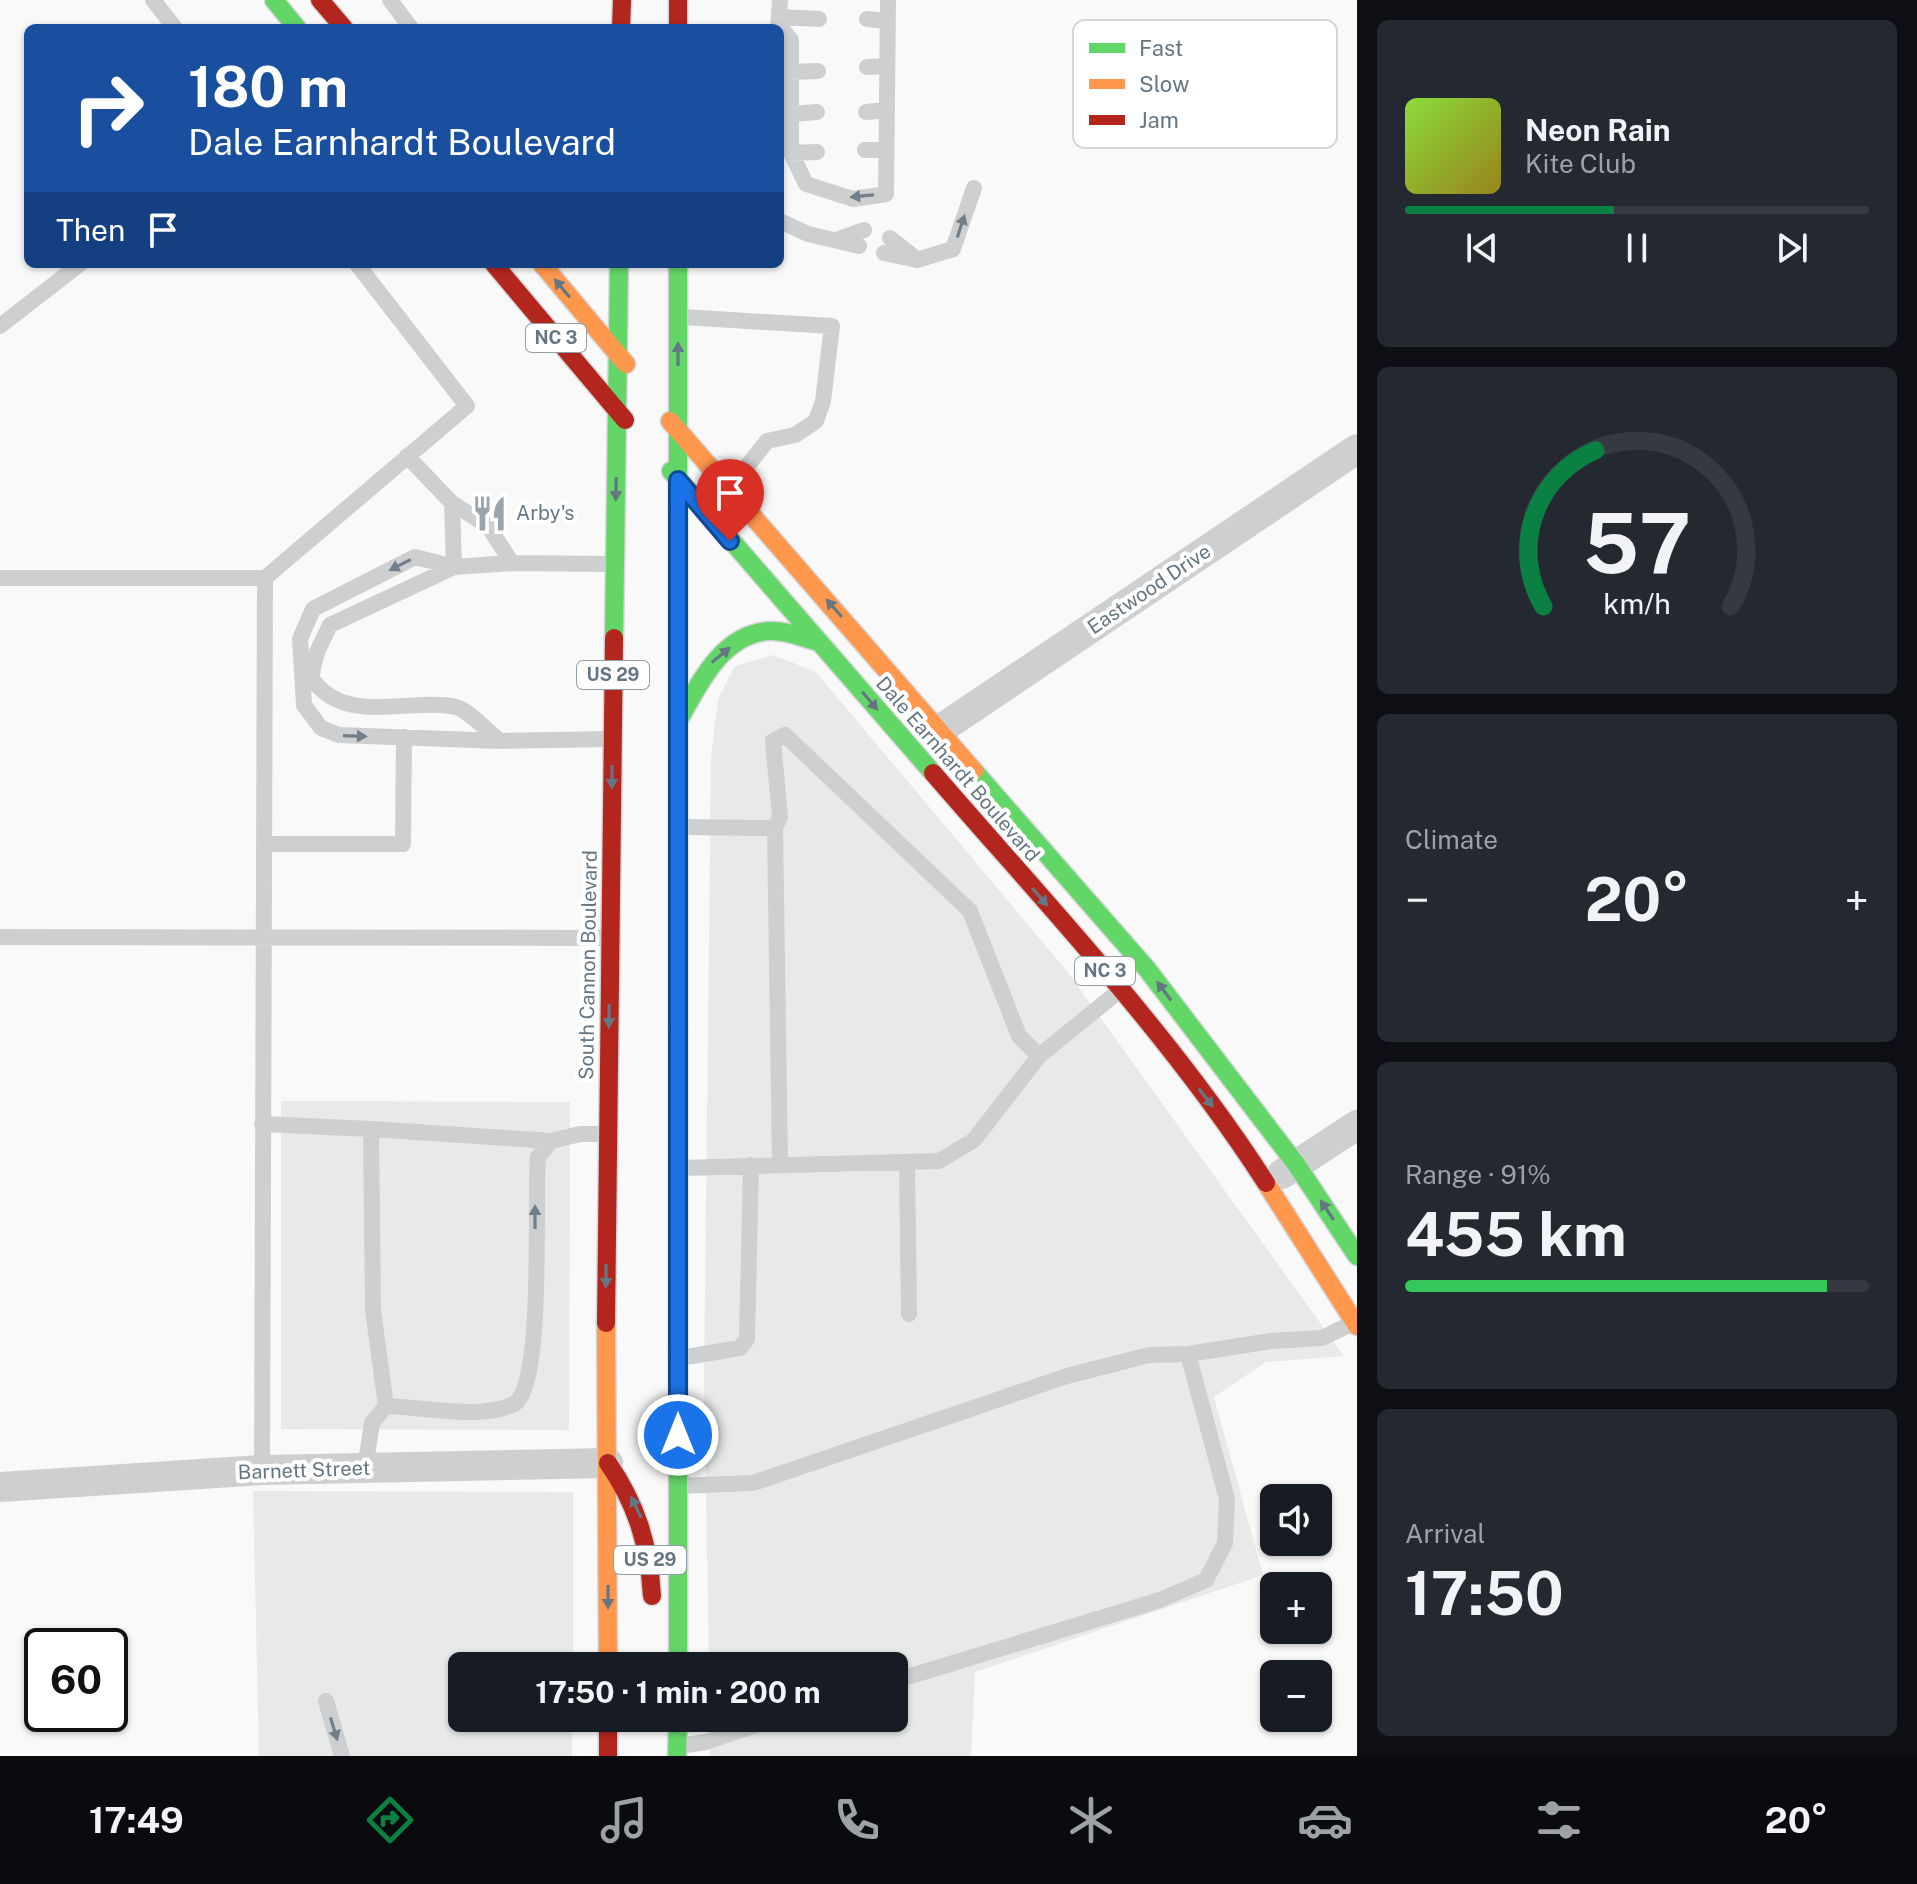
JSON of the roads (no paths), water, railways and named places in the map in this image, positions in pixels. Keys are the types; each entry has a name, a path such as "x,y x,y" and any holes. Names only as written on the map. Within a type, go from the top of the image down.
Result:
{"main road":[{"path":"274,0 294,24"},
{"path":"621,24 622,0"},
{"path":"678,0 678,24"},
{"path":"325,1 341,24"},
{"name":"NC 3","path":"497,268 638,434"},
{"name":"NC 3","path":"545,268 636,377"},
{"name":"South Cannon Boulevard","path":"608,1652 608,1134 619,268"},
{"name":"US 29","path":"678,268 678,1652"},
{"name":"Dale Earnhardt Boulevard","path":"661,410 1147,969 1296,1164 1357,1256"},
{"name":"Dale Earnhardt Boulevard","path":"658,457 1121,990 1269,1183 1356,1324"},
{"path":"678,720 710,664 742,638 771,631 819,642"},
{"name":"US 29","path":"608,1463 641,1516 649,1549 653,1609"},
{"path":"608,1732 608,1756"}],"street":[{"name":"Eastwood Drive","path":"941,729 1357,449"},
{"path":"1269,1183 1357,1125"},
{"name":"Barnett Street","path":"0,1487 262,1470 608,1463"}],"lane":[{"path":"153,0 172,24"},
{"path":"390,0 408,24"},
{"path":"784,27 791,40 791,153 806,184 853,199 886,194 888,0"},
{"path":"779,18 819,19"},
{"path":"867,19 887,21"},
{"path":"867,67 887,66"},
{"path":"791,72 818,71"},
{"path":"866,112 886,110"},
{"path":"791,114 817,112"},
{"path":"865,150 886,150"},
{"path":"791,153 817,152"},
{"path":"887,245 917,260 953,249 974,188"},
{"path":"784,223 808,234 834,240 861,238"},
{"path":"0,326 75,268"},
{"path":"0,578 265,578 467,406 360,268"},
{"path":"678,317 832,326 823,401 816,421 795,435 767,441 729,489"},
{"path":"407,456 452,503 488,526 512,563"},
{"path":"452,503 454,567"},
{"path":"612,739 500,741 339,735 321,728 304,705 300,639 313,609 415,557 454,567 512,563 614,564"},
{"path":"454,567 330,625 317,652 311,677 322,694 353,706 458,707 500,741"},
{"path":"262,1470 265,578"},
{"path":"780,1164 775,828 780,817 773,741 785,735 970,911 1019,1036 1039,1056"},
{"path":"265,844 403,844 404,737"},
{"path":"679,827 775,828"},
{"path":"0,937 610,938"},
{"path":"678,1168 939,1161 974,1140 1039,1056 1121,990"},
{"path":"262,1124 551,1141 580,1134 608,1134"},
{"path":"365,1468 372,1423 386,1406 373,1310 371,1129"},
{"path":"386,1406 495,1410 517,1403 528,1387 535,1336 538,1157 551,1141"},
{"path":"907,1162 909,1314"},
{"path":"678,1358 740,1348 747,1339 751,1165"},
{"path":"678,1486 753,1483 1067,1376 1149,1355 1188,1354 1271,1341 1322,1338 1356,1324"},
{"path":"908,1677 1160,1600 1206,1580 1225,1543 1227,1499 1188,1354"},
{"path":"326,1701 342,1756"},
{"path":"677,1751 736,1732"}],"place":[{"name":"Arby's","path":"490,513"}]}
